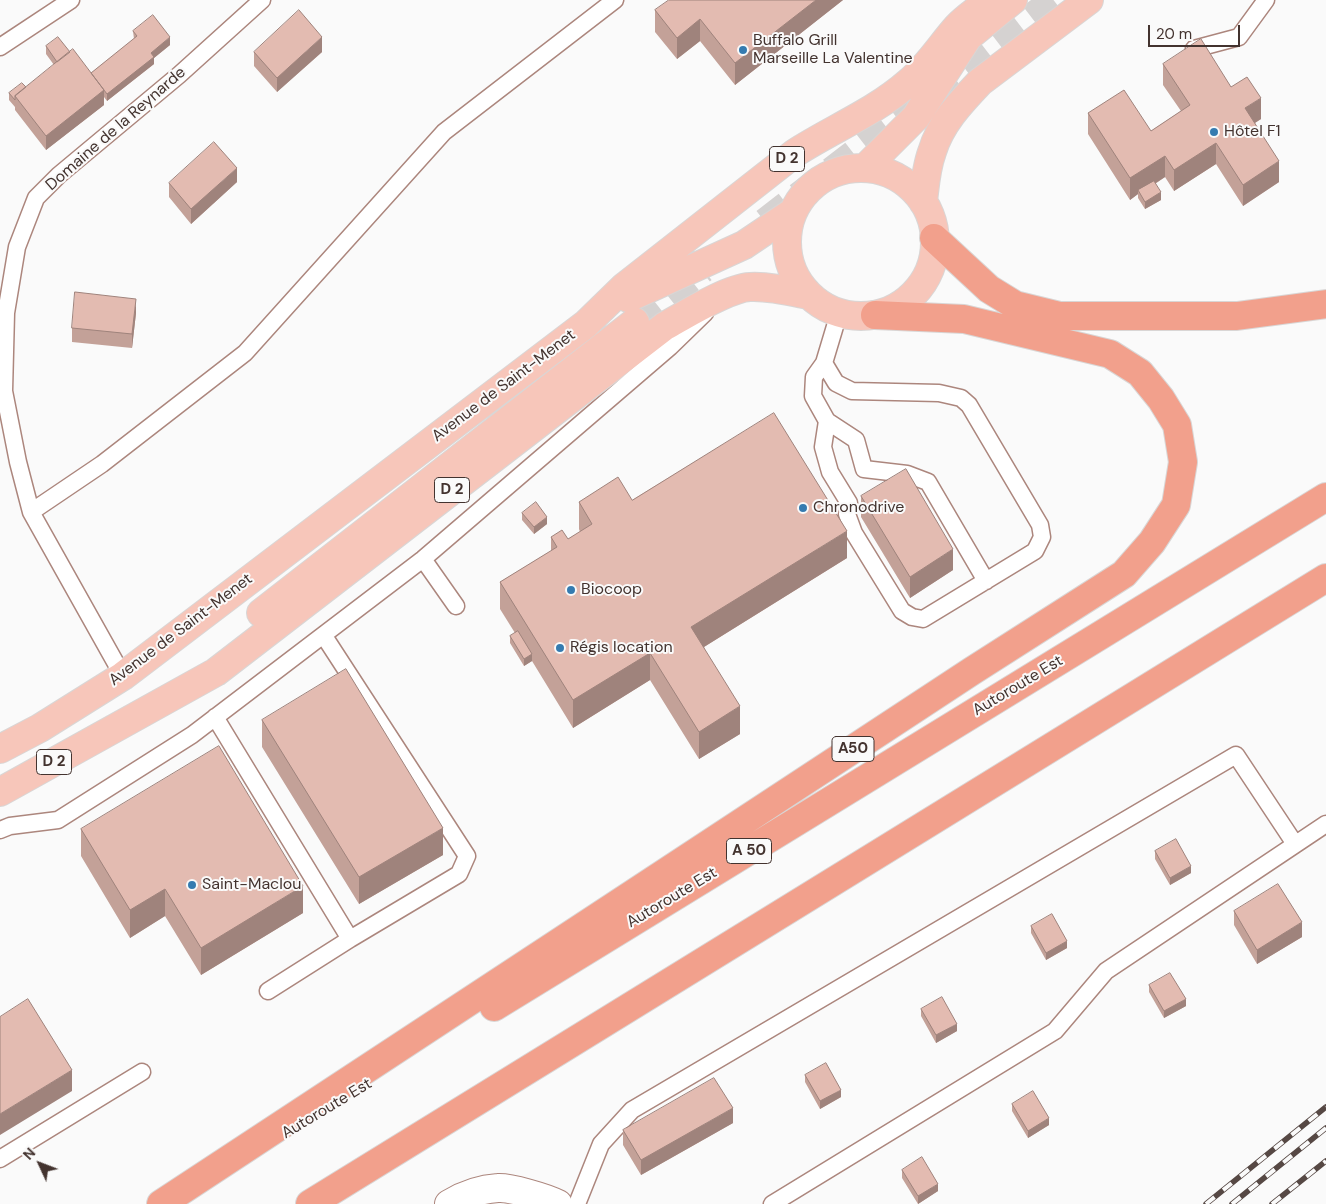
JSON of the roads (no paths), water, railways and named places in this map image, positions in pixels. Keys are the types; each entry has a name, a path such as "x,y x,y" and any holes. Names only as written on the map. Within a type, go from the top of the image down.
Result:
{"highway":[{"path":"934,238 989,289 1015,305 1060,316 1237,316 1326,304"},
{"name":"A50","path":"162,1204 972,671 1124,574 1152,542 1176,505 1182,462 1177,425 1161,399 1140,374 1110,354 964,319 876,316"},
{"name":"Autoroute Est","path":"172,1204 1326,497"},
{"path":"310,1204 1326,578"}],"main road":[{"name":"Avenue de Saint-Menet","path":"0,749 40,728 123,676 586,324 624,287 795,154 813,141 881,104 910,82 958,26 990,0"},
{"path":"865,168 916,117 968,37 1013,0"},
{"path":"923,202 932,151 946,122 966,97 980,82 1089,0"},
{"path":"865,168 888,173 908,185 923,202 932,220 934,238 931,265 919,288 900,306 876,316 839,314 826,308 808,295 792,270 786,241 793,212 805,193 822,179 843,170 865,168"},
{"name":"D 2","path":"586,324 625,299 744,245 793,212"},
{"name":"D 2","path":"0,792 216,672 664,326 723,296 748,287 774,288 808,295"},
{"name":"D 2","path":"109,733 635,322"}],"street":[{"path":"449,1204 464,1195 499,1188 547,1198 558,1204"}],"lane":[{"path":"0,47 71,0"},
{"name":"Domaine de la Reynarde","path":"123,676 31,512 18,462 4,391 6,323 17,247 36,198 59,175 186,68 262,0"},
{"path":"31,512 102,464 245,352 444,132 615,0"},
{"path":"1194,49 1239,37 1266,0"},
{"path":"0,830 10,826 58,820 192,735 423,559 663,354 723,296"},
{"path":"839,314 824,363 814,377 813,396 827,421 856,440 864,469 907,474 928,482 986,581"},
{"path":"824,363 836,383 852,391 939,393 961,398 969,406 1040,525 1042,537 1035,551 923,618 912,617 902,611 854,533 848,514 849,503 830,472 823,447 827,421"},
{"path":"423,559 456,606"},
{"path":"268,991 459,874 467,856 324,636"},
{"path":"215,717 350,940"},
{"path":"577,1204 600,1144 632,1110 1236,755 1295,844"},
{"path":"772,1204 1055,1030 1106,971 1326,824"},
{"path":"0,1159 142,1072"}],"tunnel":[{"path":"765,222 1054,0"},
{"path":"635,322 703,269"}],"railway":[{"path":"1206,1204 1326,1107"},
{"path":"1232,1204 1326,1128"},
{"path":"1272,1204 1326,1161"}],"place":[{"name":"Buffalo Grill Marseille La Valentine","path":"743,50"},
{"name":"Hôtel F1","path":"1214,132"},
{"name":"Chronodrive","path":"803,508"},
{"name":"Biocoop","path":"571,590"},
{"name":"Régis location","path":"560,648"},
{"name":"Saint-Maclou","path":"192,885"}]}
